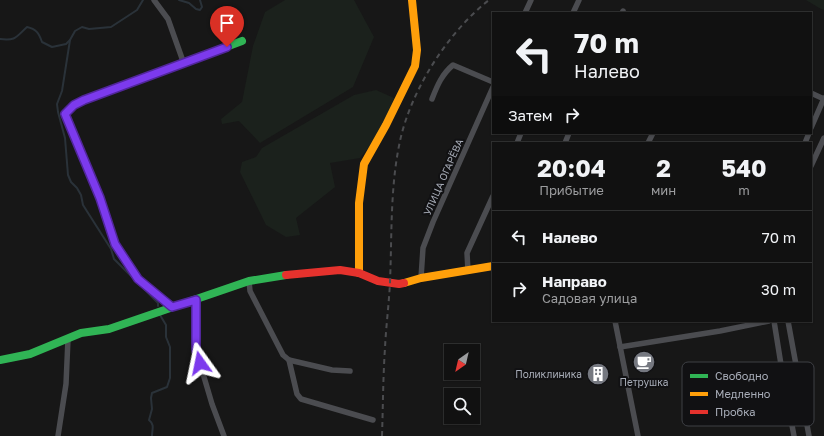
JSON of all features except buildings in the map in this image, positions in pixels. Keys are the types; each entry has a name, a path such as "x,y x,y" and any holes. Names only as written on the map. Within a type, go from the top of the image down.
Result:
{"street":[{"path":"154,0 168,19 184,64"},
{"path":"359,273 359,203 364,164 386,125 415,66 417,50 412,0"},
{"path":"525,12 531,0"},
{"path":"573,12 579,0"},
{"path":"172,307 138,279 115,244 100,198 65,114 74,105 242,41"},
{"path":"432,99 439,82 447,70 453,65 492,82"},
{"name":"УЛИЦА ОГАРЁВА","path":"421,278 423,248 492,89"},
{"path":"812,93 824,98 812,126"},
{"path":"812,164 824,138"},
{"path":"468,271 467,254 492,198"},
{"path":"0,360 30,354 81,333 110,329 249,281 299,273 340,270 359,273 390,284 399,284 421,278 492,266"},
{"path":"249,281 250,291 283,355 289,360 332,370 350,371"},
{"path":"196,300 196,350 212,404 224,436"},
{"path":"615,322 638,436"},
{"path":"620,347 720,331 764,322"},
{"path":"774,322 781,362"},
{"path":"788,322 795,362"},
{"path":"58,436 66,384 68,338"},
{"path":"289,360 297,394 301,399 373,420"},
{"path":"792,426 794,436"},
{"path":"807,426 809,436"}],"shaded area":[{"path":"285,0 354,0 374,37 353,87 260,143 239,121 222,124 221,119 242,102 253,46 265,12"},
{"path":"806,0 824,0 824,10 821,9"},
{"path":"376,90 394,98 385,123 360,158 330,163 335,187 296,218 300,235 286,237 266,225 240,172 242,162 256,157 262,148 354,95"}],"waterway":[{"path":"0,39 13,39 27,27 35,30 42,42 52,47 66,44 75,31 82,27 89,29 111,27 137,10 143,0"},
{"path":"179,0 189,3 196,9 200,10 202,7 200,0"},
{"path":"70,40 62,91 57,104 65,138 68,175 71,182 81,195 83,205 111,249 114,259 158,303 158,306"},
{"path":"152,436 153,425 149,420 152,409 152,393 167,387 170,378 170,347 166,337 166,325 160,315"}],"railway":[{"path":"382,436 385,340 390,282 394,176 400,141 405,122 413,102 433,63 459,28 489,0"}],"traffic: fast":[{"path":"172,307 138,279 115,244 100,198 65,114 74,105 84,100 242,41"},
{"path":"0,360 30,354 81,333 109,329 249,281 286,275"}],"traffic: slow":[{"path":"359,273 359,203 364,164 386,125 415,66 417,50 412,0"},
{"path":"404,283 421,278 492,266"}],"traffic: jam":[{"path":"286,275 340,270 359,273 378,281 399,284 404,283"}],"place":[{"name":"Петрушка","path":"644,362"},
{"name":"Поликлиника","path":"598,374"}],"route":[{"path":"200,363 196,350 196,300 172,307 138,279 115,244 100,198 65,114 74,105 84,100 227,47"}]}
